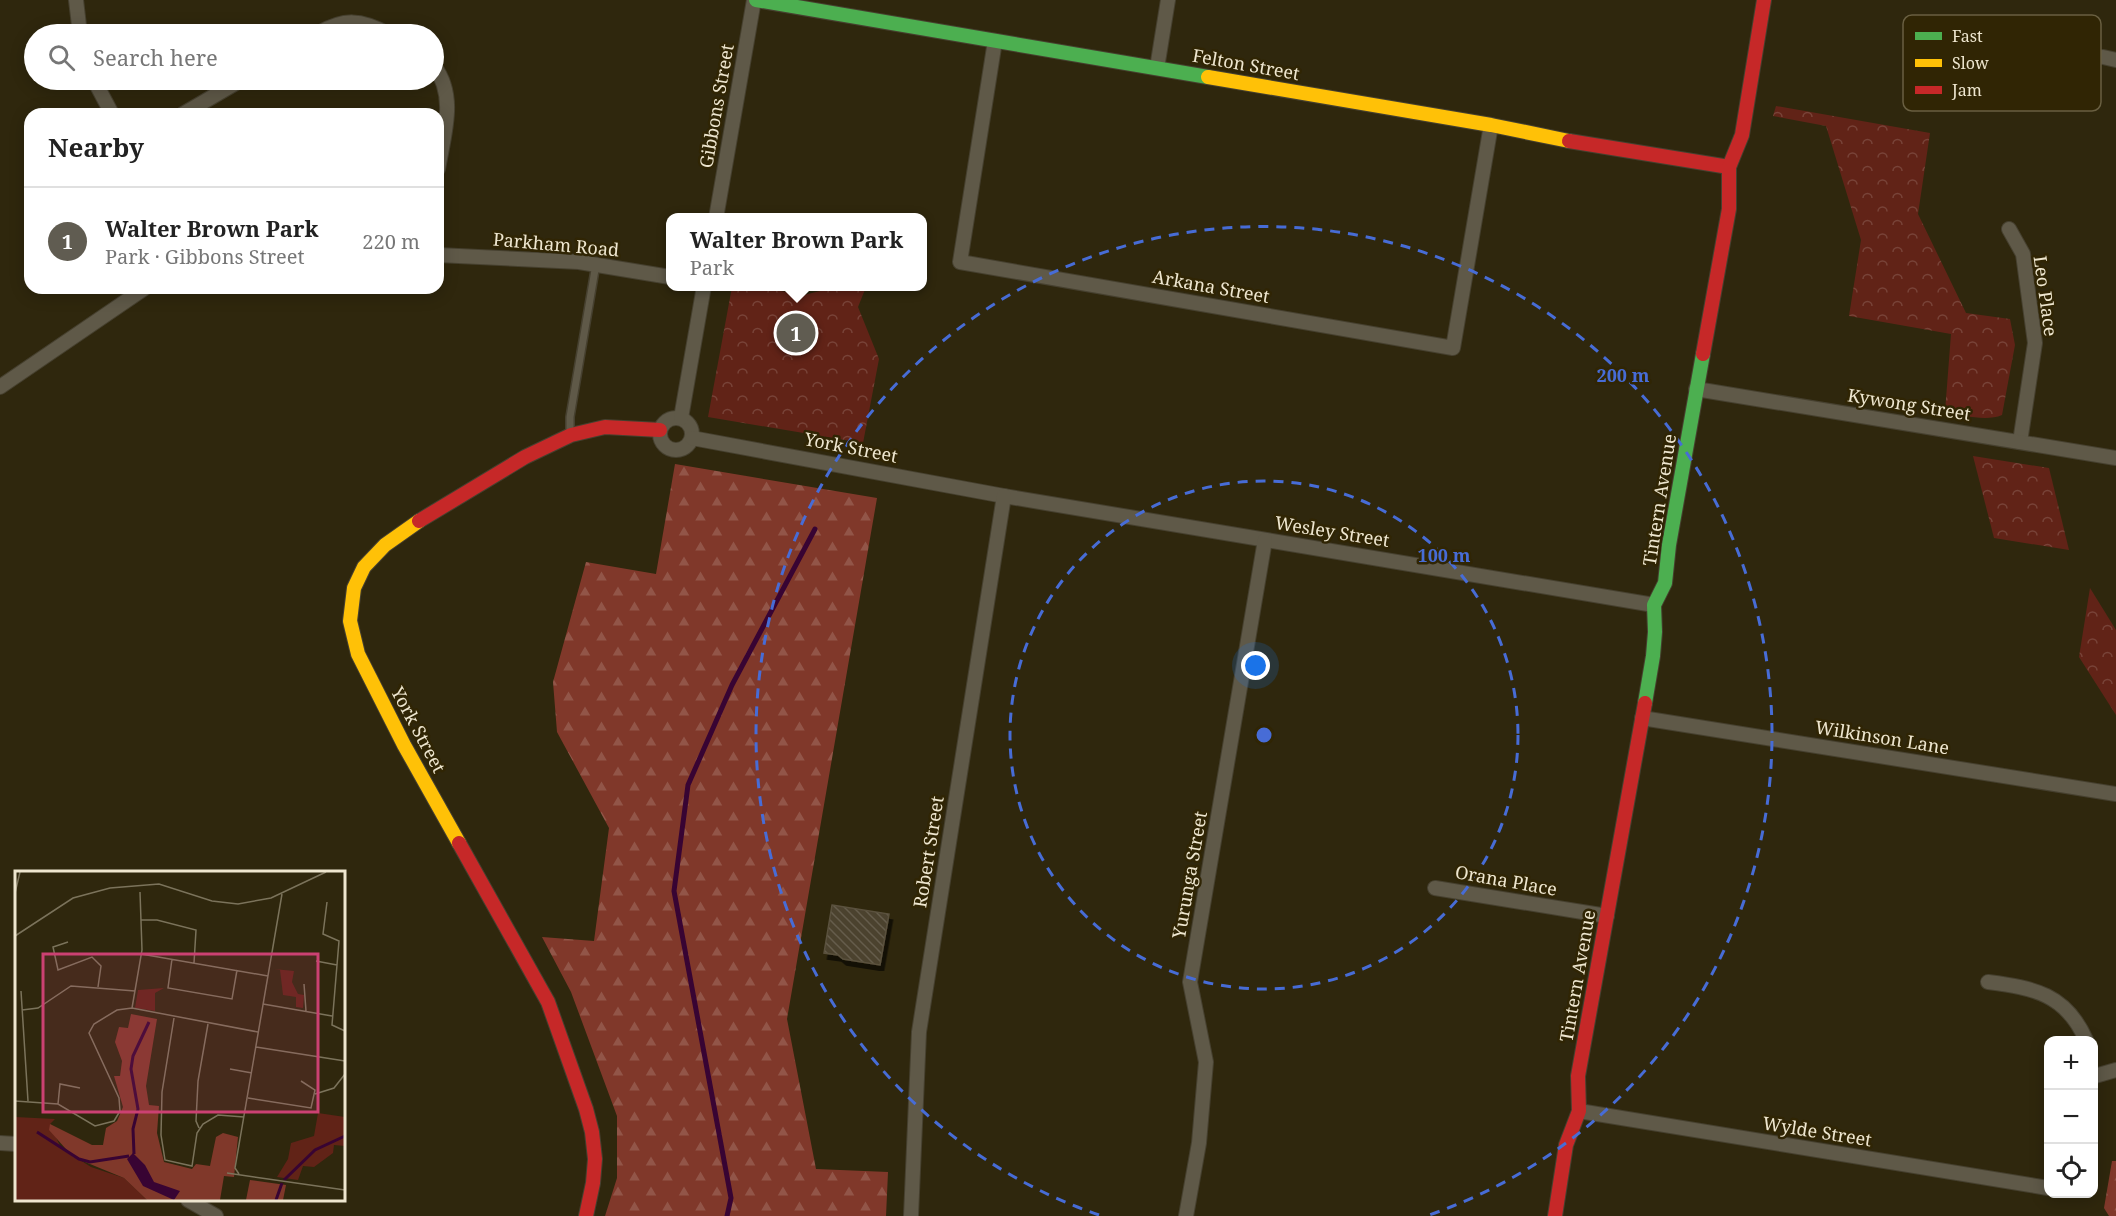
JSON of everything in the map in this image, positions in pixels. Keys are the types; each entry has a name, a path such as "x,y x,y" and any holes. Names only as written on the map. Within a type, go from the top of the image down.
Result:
{"street":[{"path":"75,0 79,24"},
{"name":"Felton Street","path":"755,0 1491,124 1602,147 1729,167"},
{"name":"Gibbons Street","path":"717,213 755,0"},
{"path":"1157,68 1168,0"},
{"name":"Tintern Avenue","path":"1555,1216 1566,1145 1579,1111 1578,1076 1655,643 1654,604 1665,583 1669,545 1729,209 1729,167 1742,135 1764,0"},
{"path":"336,24 348,22 360,24"},
{"name":"Arkana Street","path":"995,40 960,262 1441,346 1453,348 1491,124"},
{"path":"444,84 447,112 444,131"},
{"path":"99,90 109,108"},
{"path":"193,108 224,90"},
{"name":"Leo Place","path":"2009,229 2024,254 2035,343 2020,442"},
{"name":"Parkham Road","path":"444,255 596,264 666,276"},
{"path":"681,418 703,291"},
{"path":"0,387 136,294"},
{"name":"Kywong Street","path":"1696,389 2116,458"},
{"path":"670,418 681,418 690,426 692,438 687,447 672,450 663,445 660,430 670,418"},
{"name":"York Street","path":"586,1216 595,1159 592,1132 548,1002 404,745 358,654 352,634 351,596 365,566 388,542 537,451 570,434 590,429 612,427 660,430"},
{"name":"York Street","path":"692,438 1004,496"},
{"name":"Wesley Street","path":"1004,496 1654,604"},
{"name":"Robert Street","path":"911,1216 919,1032 1004,496"},
{"name":"Yurunga Street","path":"1186,1216 1199,1143 1206,1062 1190,982 1265,540"},
{"name":"Wilkinson Lane","path":"1642,718 2116,794"},
{"name":"Orana Place","path":"1435,888 1607,916"},
{"path":"1988,982 2020,986 2042,992 2073,1016 2083,1036"},
{"path":"2098,1077 2116,1070"},
{"name":"Wylde Street","path":"1579,1111 2044,1187"},
{"path":"0,1143 15,1144"},
{"path":"190,1201 216,1216"}],"lane":[{"path":"570,434 570,417 596,264"}],"green space":[{"path":"1776,106 1930,133 1918,214 1966,313 2010,319 2015,345 2002,415 1981,418 1945,412 1951,334 1849,316 1861,240 1826,126 1773,116"},
{"path":"731,291 780,291 804,295 820,291 864,291 858,307 879,359 863,443 708,417"},
{"path":"1973,456 2049,468 2069,550 1994,538"},
{"path":"675,464 877,498 787,1019 816,1169 888,1172 886,1216 605,1216 617,1178 617,1116 571,992 542,937 594,941 609,828 557,732 553,682 586,562 656,574"},
{"path":"2090,588 2116,630 2116,715 2079,657"},
{"path":"2112,1161 2116,1161 2116,1216 2109,1216 2104,1208"}],"building":[{"path":"832,905 889,914 880,965 843,959 838,955 824,953"}],"waterway":[{"path":"727,1216 731,1198 674,891 688,785 732,685 815,529"}],"traffic: fast":[{"path":"756,0 1208,77"},
{"path":"1645,703 1653,656 1654,605 1665,583 1669,545 1703,354"}],"traffic: slow":[{"path":"1208,77 1491,125 1569,141"},
{"path":"419,521 385,545 364,567 354,588 350,621 358,654 404,745 459,843"}],"traffic: jam":[{"path":"1703,354 1729,209 1729,167 1742,135 1764,0"},
{"path":"1569,141 1729,167"},
{"path":"419,521 525,457 571,435 605,427 660,430"},
{"path":"1555,1216 1566,1145 1579,1111 1578,1076 1645,703"},
{"path":"459,843 548,1002 586,1109 592,1132 595,1159 586,1216"}],"place":[{"name":"Walter Brown Park","path":"796,333"}]}
